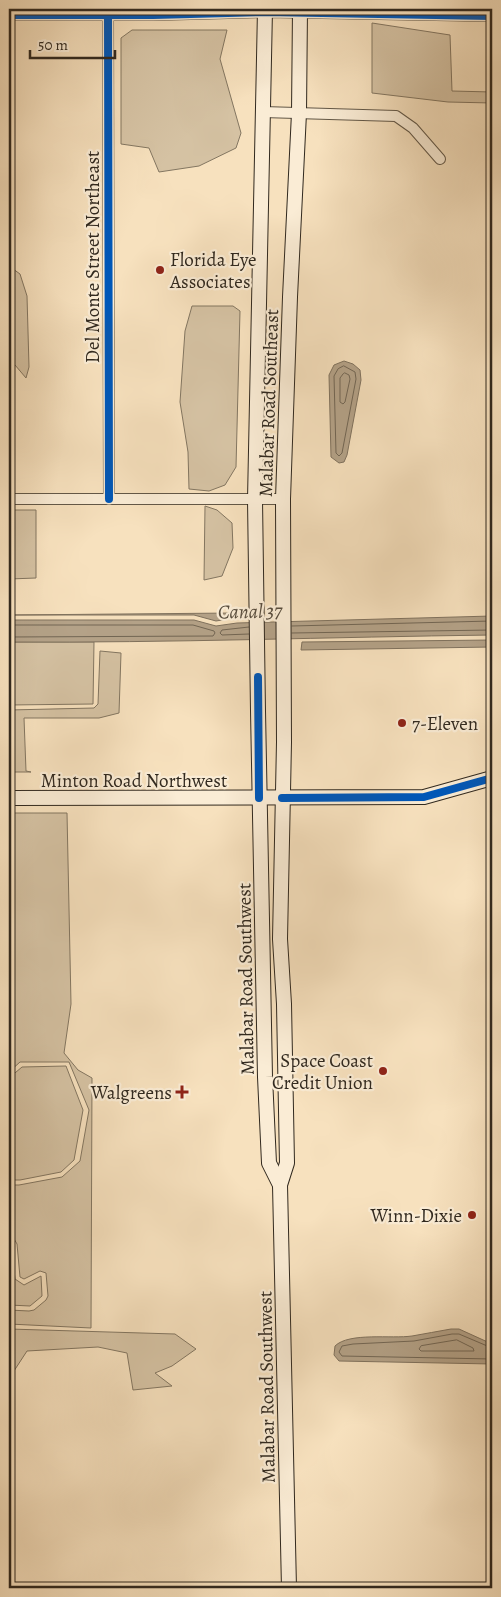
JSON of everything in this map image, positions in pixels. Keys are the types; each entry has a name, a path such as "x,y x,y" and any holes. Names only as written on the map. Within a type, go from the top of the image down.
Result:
{"main road":[{"name":"Malabar Road Southeast","path":"259,798 256,500 266,10"},
{"name":"Malabar Road Southeast","path":"282,798 284,742 284,499 290,297 299,113 300,11"},
{"name":"Minton Road Northwest","path":"9,798 424,797 492,778"},
{"name":"Malabar Road Southwest","path":"259,798 265,1077 269,1163 280,1185"},
{"name":"Malabar Road Southwest","path":"282,798 280,939 285,1028 288,1163 280,1185 289,1588"}],"street":[{"path":"9,15 108,15 266,10 492,16"},
{"name":"Del Monte Street Northeast","path":"108,15 109,498"},
{"path":"264,112 396,116 413,128 440,159"},
{"path":"9,499 284,499"}],"shaded area":[{"path":"372,23 450,35 452,91 492,92 492,103 448,102 372,93"},
{"path":"132,30 227,30 220,59 241,133 236,148 199,166 159,172 149,148 121,144 121,38"},
{"path":"9,266 20,274 27,296 29,367 26,378 15,365 9,362"},
{"path":"192,306 233,306 240,311 236,467 225,485 209,491 189,489 188,452 180,402 185,331"},
{"path":"205,506 217,510 232,523 233,548 222,576 204,580"},
{"path":"9,510 36,510 36,578 9,579"},
{"path":"9,642 94,642 93,704 9,705"},
{"path":"100,651 121,653 119,713 99,718 24,718 26,771 31,772 9,772 9,710 94,708 98,704"},
{"path":"9,813 67,813 71,1004 64,1053 78,1070 92,1078 91,1328 9,1324 9,1310 34,1310 48,1296 46,1273 40,1271 24,1279 20,1277 17,1244 9,1230 9,1185 62,1177 80,1161 89,1110 69,1062 20,1062 9,1072"},
{"path":"66,1066 83,1110 74,1160 61,1172 20,1180 9,1180 9,1078 22,1067"},
{"path":"9,1241 11,1244 15,1279 24,1285 41,1276 42,1296 30,1306 9,1305"},
{"path":"9,1329 175,1334 196,1349 172,1366 155,1373 172,1386 133,1390 127,1353 98,1347 27,1351 12,1374 9,1373"}],"water":[{"path":"344,361 353,364 360,370 361,380 347,455 344,462 339,463 331,457 329,375 334,365"},
{"path":"234,613 234,618 216,621 194,615 9,615"},
{"path":"492,616 492,635 190,641 9,642 9,620 194,620 216,626 237,623"},
{"path":"492,640 492,647 301,650 302,642"},
{"path":"459,1329 492,1344 492,1364 339,1361 334,1355 335,1346 350,1339 360,1337 404,1337"}],"cycle path":[{"path":"9,15 153,15 266,12 492,16"},
{"path":"108,15 109,499"},
{"path":"258,677 259,798"},
{"path":"282,798 424,797 492,778"}],"place":[{"name":"Florida Eye Associates","path":"160,270"},
{"name":"7-Eleven","path":"402,723"},
{"name":"Space Coast Credit Union","path":"383,1071"},
{"name":"Walgreens","path":"182,1092"},
{"name":"Winn-Dixie","path":"472,1215"}],"water label":[{"name":"Canal 37","path":"250,611"}]}
